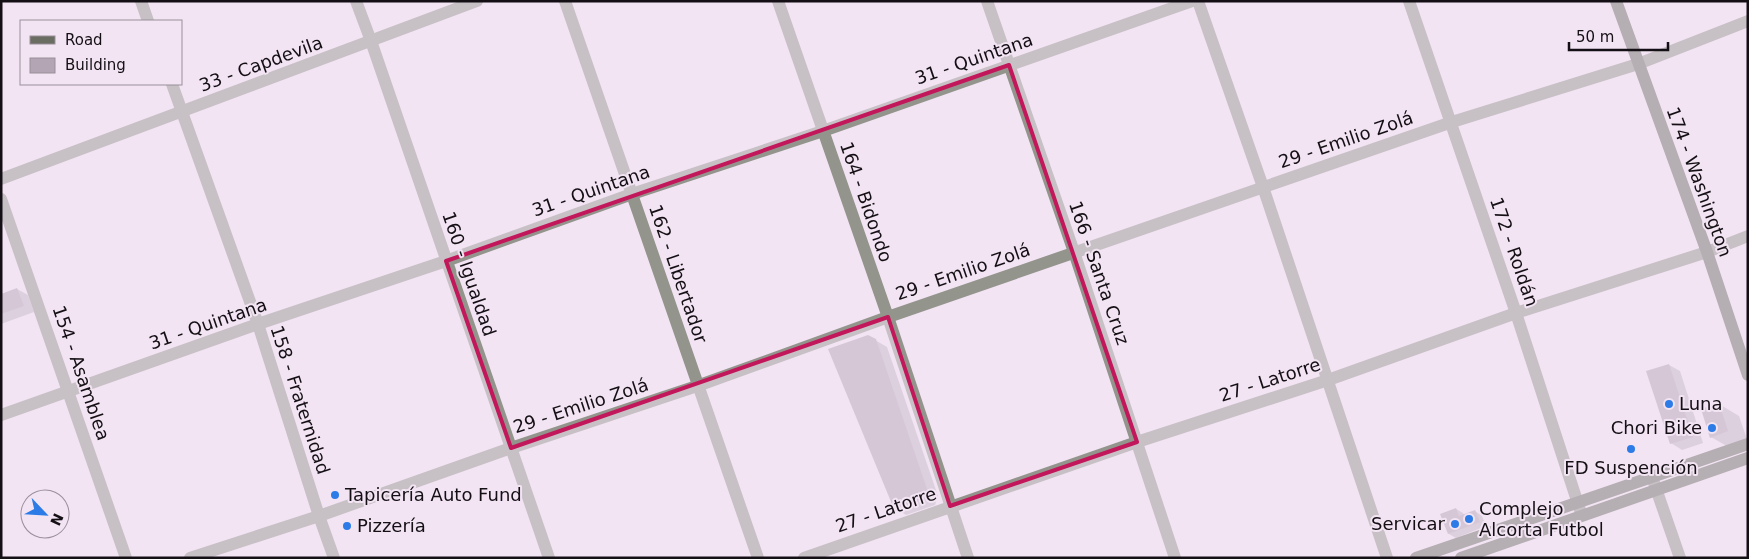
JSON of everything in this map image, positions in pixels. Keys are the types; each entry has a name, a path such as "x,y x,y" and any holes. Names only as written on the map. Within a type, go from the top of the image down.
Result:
{"main road":[{"name":"174 - Washington","path":"1616,1 1748,375"},
{"path":"1416,558 1441,554 1580,509 1654,483 1748,444"},
{"path":"1654,483 1748,458"},
{"path":"1461,558 1580,509"}],"street":[{"path":"141,1 148,20"},
{"name":"160 - Igualdad","path":"356,1 549,558"},
{"name":"33 - Capdevila","path":"1,179 477,1"},
{"name":"162 - Libertador","path":"565,1 758,558"},
{"name":"164 - Bidondo","path":"778,1 888,317 968,558"},
{"name":"166 - Santa Cruz","path":"987,1 1074,252 1175,558"},
{"name":"31 - Quintana","path":"1,415 258,324 446,261 632,194 823,131 1192,1"},
{"path":"1198,1 1263,187 1387,558"},
{"name":"172 - Roldán","path":"1409,1 1516,312 1580,509"},
{"name":"29 - Emilio Zolá","path":"190,558 319,516 511,448 698,386 888,317 1452,122 1638,64 1748,21"},
{"name":"158 - Fraternidad","path":"172,85 258,324 334,558"},
{"name":"154 - Asamblea","path":"1,200 126,558"},
{"name":"27 - Latorre","path":"804,558 1137,442 1328,380 1516,312 1706,252 1748,236"},
{"path":"1654,483 1680,558"}],"highlighted area":[{"path":"1009,65 1137,442 950,506 888,317 511,448 446,261"}],"building":[{"path":"17,288 24,306 1,314 1,294"},
{"path":"868,335 876,339 927,489 924,499 894,509 828,349"},
{"name":"Luna","path":"1669,364 1693,437 1670,444 1646,371"},
{"path":"1719,403 1728,431 1710,438 1701,409"},
{"path":"1456,508 1459,516 1475,510 1480,522 1448,534 1440,514"}],"place":[{"name":"Luna","path":"1669,404"},
{"name":"Chori Bike","path":"1712,428"},
{"name":"FD Suspención","path":"1631,449"},
{"name":"Tapicería Auto Fund","path":"335,495"},
{"name":"Complejo Alcorta Futbol","path":"1469,519"},
{"name":"Servicar","path":"1455,524"},
{"name":"Pizzería","path":"347,526"}]}
